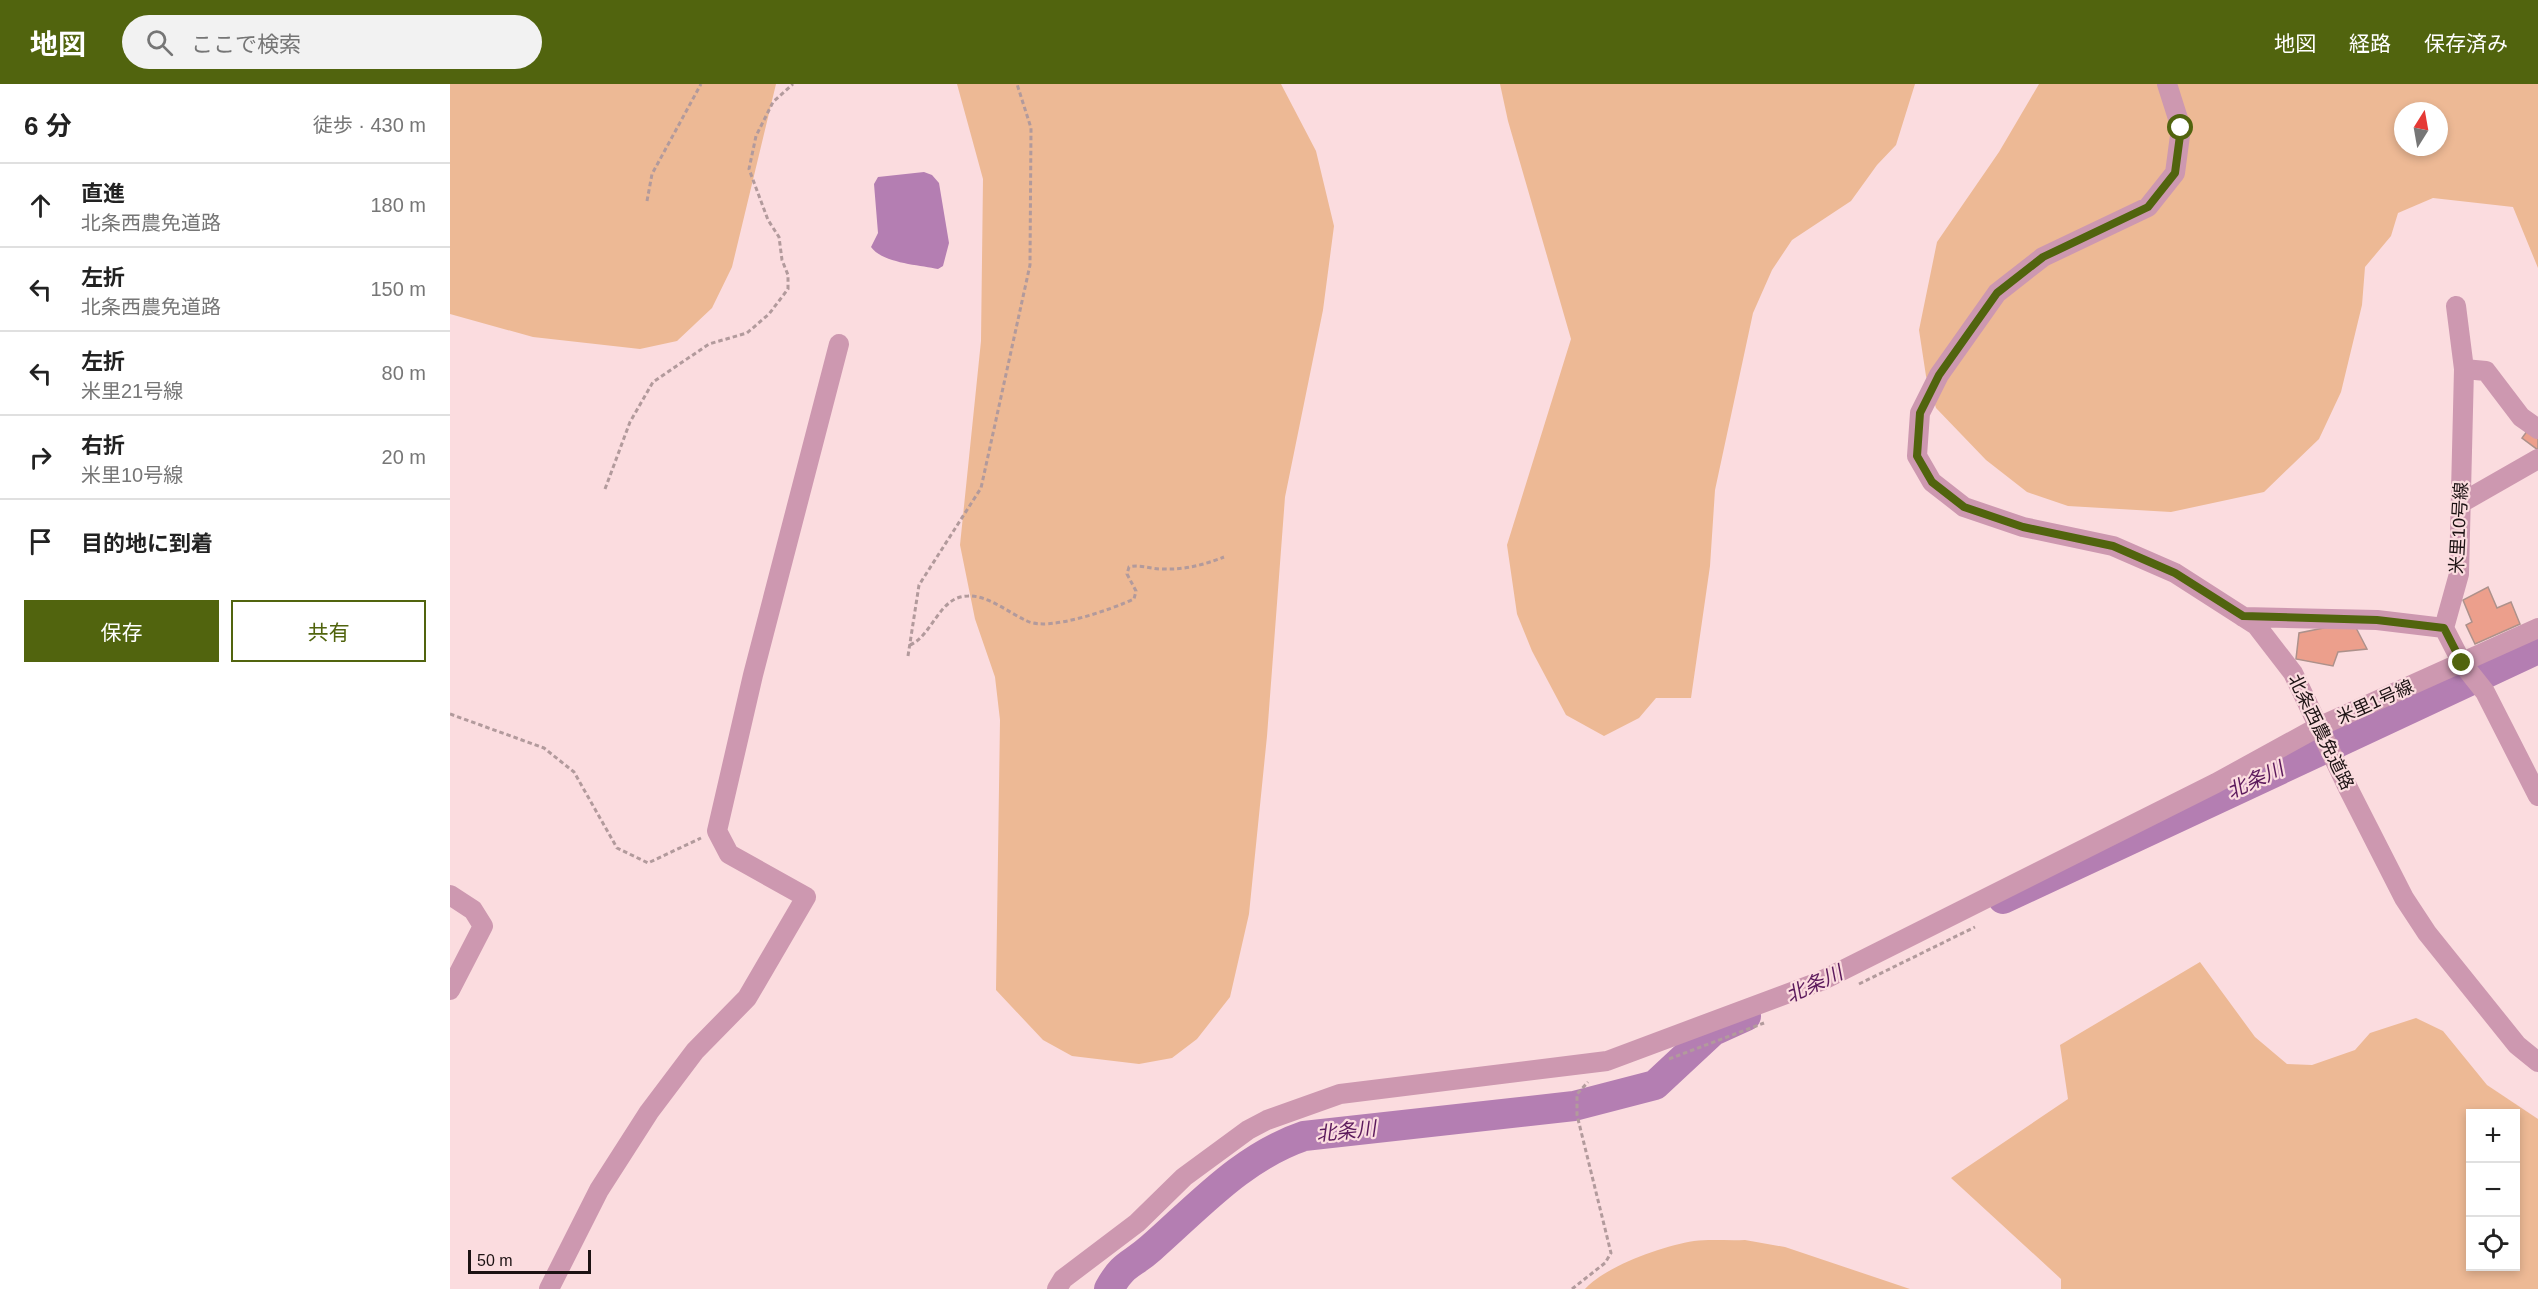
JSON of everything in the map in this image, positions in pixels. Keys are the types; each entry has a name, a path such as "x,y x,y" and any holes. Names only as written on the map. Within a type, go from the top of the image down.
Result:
{"street":[{"name":"北条西農免道路","path":"2167,84 2181,128 2175,173 2148,207 2043,257 1997,293 1939,375 1920,413 1917,456 1932,482 1964,507 2023,527 2113,546 2175,573 2256,625 2293,673 2404,897 2427,933 2517,1045 2538,1062"},
{"name":"米里10号線","path":"2444,628 2459,574 2464,369 2456,306"},
{"path":"549,1289 599,1190 649,1112 695,1051 747,998 806,897 729,854 717,831 753,675 839,344"},
{"path":"2464,369 2486,371 2521,417 2538,429"},
{"path":"2461,503 2538,459"},
{"path":"2243,616 2377,620 2444,628 2462,663 2485,692 2538,796"},
{"name":"米里1号線","path":"1057,1289 1063,1279 1137,1224 1184,1177 1248,1130 1267,1120 1340,1094 1607,1061 1821,981 2216,783 2318,727 2538,628"},
{"path":"450,895 473,910 483,926 450,990"}],"path":[{"path":"647,201 652,174 700,84"},
{"path":"605,489 630,422 653,382 709,344 747,333 769,314 788,289 788,275 782,261 779,237 768,220 749,169 756,136 773,102 793,84"},
{"path":"908,656 919,585 981,488 1030,265 1031,128 1017,84"},
{"path":"910,645 918,641 949,602 968,596 992,602 1030,623 1050,623 1086,616 1134,599 1136,591 1127,574 1129,567 1140,564 1160,569 1193,568 1224,557"},
{"path":"450,714 544,748 574,772 617,848 630,856 648,863 717,831"},
{"path":"1854,986 1976,927"},
{"path":"1664,1060 1768,1021"},
{"path":"1572,1289 1605,1263 1611,1253 1577,1115 1577,1094 1588,1082 1600,1080"}],"shaded area":[{"path":"450,84 776,84 732,267 712,308 677,341 640,349 533,337 450,314"},
{"path":"957,84 1281,84 1316,151 1334,226 1323,310 1285,497 1267,736 1249,914 1230,997 1197,1039 1172,1058 1139,1064 1072,1056 1043,1040 996,990 1000,720 995,677 975,619 960,545 981,341 983,179"},
{"path":"1500,84 1915,84 1896,145 1877,165 1851,201 1792,240 1772,270 1753,313 1715,490 1710,566 1691,698 1656,698 1639,718 1604,736 1566,715 1532,651 1517,614 1507,545 1571,339 1508,121"},
{"path":"2039,84 2538,84 2538,268 2513,207 2433,198 2398,213 2391,236 2365,267 2362,305 2341,392 2319,439 2264,492 2171,512 2068,506 2027,492 1986,460 1936,408 1926,376 1919,330 1937,242 1999,152"},
{"path":"924,172 932,175 939,183 949,243 943,266 938,269 892,260 883,257 871,247 878,233 874,184 878,177"},
{"path":"2200,962 2255,1037 2287,1064 2312,1065 2355,1050 2370,1033 2416,1018 2443,1031 2487,1085 2538,1119 2538,1289 2061,1289 2061,1279 1951,1178 2068,1099 2060,1045"},
{"path":"1745,1240 1785,1247 1910,1289 1585,1289 1606,1272 1666,1247 1694,1241"}],"building":[{"path":"2530,427 2538,433 2538,450 2522,438"},
{"path":"2488,587 2497,608 2511,602 2520,624 2475,644 2466,625 2472,622 2463,600"},
{"path":"2353,622 2367,649 2338,652 2333,666 2296,659 2299,633"}],"waterway":[{"name":"北条川","path":"2003,899 2538,649"},
{"name":"北条川","path":"1109,1289 1124,1269 1151,1248 1222,1184 1261,1156 1282,1145 1304,1136 1574,1106 1655,1085 1713,1031 1746,1016"}],"route":[{"path":"2181,128 2175,173 2148,207 2101,232 2043,257 1997,293 1939,375 1920,413 1917,456 1932,482 1964,507 2023,527 2113,546 2175,573 2243,616 2274,619 2322,617 2377,620 2444,628 2462,663"}]}
